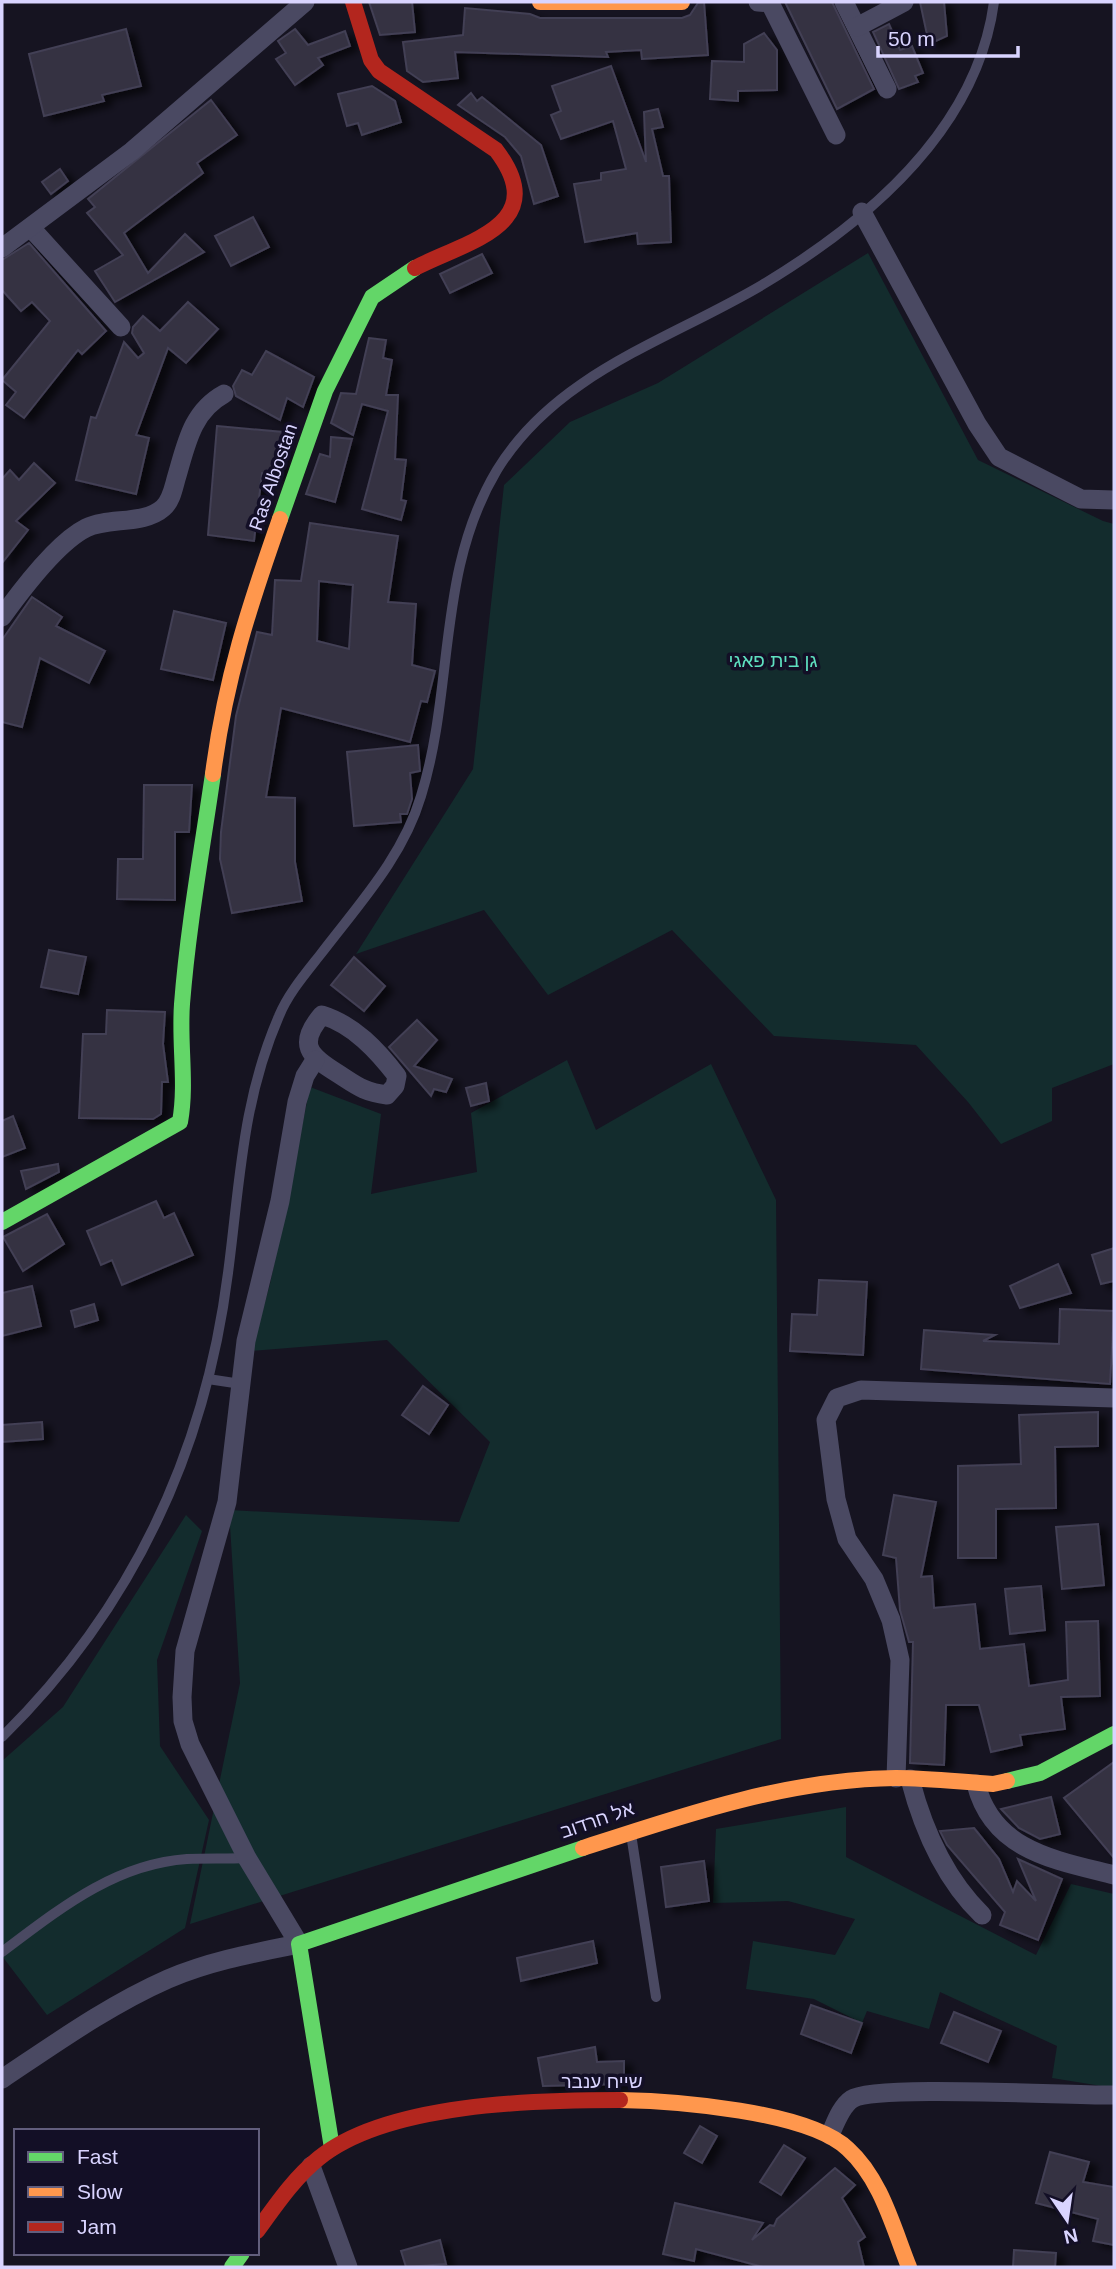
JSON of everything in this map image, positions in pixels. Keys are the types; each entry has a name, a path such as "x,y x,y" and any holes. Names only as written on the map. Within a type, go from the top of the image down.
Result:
{"street":[{"path":"2,248 132,151 305,2"},
{"name":"Ras Albostan","path":"2,1222 180,1122 185,1093 179,1042 182,1000 221,713 241,631 325,391 372,297 417,267 496,230 513,207 516,188 509,167 496,150 379,71 371,60 353,2"},
{"path":"540,2 682,2"},
{"path":"766,2 836,135"},
{"path":"844,2 887,89"},
{"path":"857,27 904,2"},
{"path":"862,212 977,424 999,457 1081,499 1114,500"},
{"path":"31,228 121,327"},
{"path":"2,617 74,536 100,523 150,515 163,508 171,496 197,416 209,402 224,394"},
{"path":"322,1015 341,1021 383,1058 397,1076 395,1086 387,1095 365,1092 315,1060 309,1051 310,1029 322,1015"},
{"path":"315,1060 304,1076 296,1102 280,1201 246,1341 226,1503 184,1651 182,1697 183,1721 190,1744 247,1858 299,1944 332,2148"},
{"path":"982,1915 965,1899 939,1857 903,1778 900,1660 891,1620 874,1579 847,1539 836,1499 826,1420 836,1398 860,1390 1114,1398"},
{"name":"אל חרדוב","path":"299,1944 631,1830 814,1784 903,1778 993,1784 1040,1773 1114,1734"},
{"path":"976,1784 982,1808 1015,1843 1046,1857 1114,1875"},
{"path":"2,2079 90,2020 169,1979 225,1959 299,1944"},
{"path":"830,2135 845,2105 859,2095 926,2092 1114,2095"},
{"name":"שייח ענבר","path":"259,2228 294,2181 332,2148 405,2121 469,2109 593,2101 669,2102 722,2109 810,2127 830,2135 851,2151 867,2172 909,2267"},
{"path":"311,2166 348,2267"}],"lane":[{"path":"2,1737 43,1696 105,1616 149,1542 183,1461 208,1378 228,1277 242,1140 254,1081 281,1010 387,870 420,802 439,721 449,608 478,505 500,465 539,417 580,384 762,285 862,212 943,133 973,79 990,35 994,2"},
{"path":"208,1378 241,1384"},
{"path":"631,1830 656,1997"},
{"path":"2,1952 77,1896 108,1880 185,1859 247,1858"}],"green space":[{"name":"גן בית פאגי","path":"868,253 978,460 1114,524 1114,1064 1052,1088 1052,1121 1001,1144 968,1102 916,1045 774,1036 672,930 548,995 484,910 356,954 473,769 504,485 570,422 658,383"},
{"path":"567,1060 596,1130 711,1064 776,1200 781,1739 190,1924 240,1683 229,1510 459,1522 490,1442 387,1340 251,1351 270,1284 310,1087 381,1114 371,1194 477,1172 471,1113"},
{"path":"186,1515 202,1531 157,1660 160,1746 209,1820 185,1928 47,2015 2,1956 2,1761 63,1707"},
{"path":"846,1807 846,1857 1036,1955 1071,1884 1114,1894 1114,2088 1052,2078 1057,2046 940,1992 929,2029 867,2011 862,2023 814,1999 746,1989 753,1941 835,1955 855,1919 788,1901 713,1903 716,1829"}],"building":[{"path":"369,2 412,2 415,32 380,35"},
{"path":"704,2 708,55 642,59 641,50 606,52 608,57 455,52 458,78 423,82 407,71 403,42 463,35 465,8 530,14 540,18 682,18 690,15 698,3"},
{"path":"785,2 832,2 874,89 837,109"},
{"path":"920,2 944,2 947,36 929,44"},
{"path":"889,24 900,50 912,46 923,73 915,76 918,82 899,89 873,32"},
{"path":"126,29 141,86 102,95 104,101 44,116 29,54"},
{"path":"295,29 308,45 345,31 350,46 318,58 323,65 295,85 276,59 286,53 278,41"},
{"path":"764,33 777,50 777,90 738,91 738,101 710,99 712,61 744,62 744,44"},
{"path":"611,66 646,162 644,112 658,109 663,127 652,129 663,176 669,176 671,242 638,244 637,233 585,242 574,184 601,180 601,173 626,169 613,121 561,139 551,115 561,111 552,86"},
{"path":"372,86 395,101 401,122 362,135 358,123 347,126 338,94"},
{"path":"471,93 477,101 482,97 541,145 558,196 534,204 521,156 505,137 458,105"},
{"path":"211,100 237,135 197,163 203,173 124,233 148,273 185,234 204,252 115,302 95,271 123,255 87,213 95,207 88,199"},
{"path":"60,169 68,181 51,194 42,182"},
{"path":"253,217 269,247 231,266 215,236"},
{"path":"29,243 106,331 82,354 78,350 24,418 6,405 16,392 2,380 50,321 32,302 21,311 2,290 2,260"},
{"path":"482,254 492,273 450,293 440,274"},
{"path":"188,302 218,329 186,363 168,348 136,435 149,438 136,494 76,480 91,417 96,418 124,342 138,358 144,353 132,333 133,327 143,316 160,331"},
{"path":"369,338 386,340 383,358 392,360 386,395 398,395 395,459 406,460 401,500 406,501 401,520 362,509 388,411 362,404 353,435 331,423 341,393 356,394"},
{"path":"266,351 314,377 303,407 287,398 280,420 236,396 233,386 242,370 252,375"},
{"path":"217,426 283,432 279,475 262,473 254,541 208,535"},
{"path":"331,437 352,439 335,502 306,494 320,454 330,457"},
{"path":"34,463 55,483 16,521 28,530 2,563 2,479 10,470 19,480"},
{"path":"310,523 398,536 388,602 416,604 412,665 435,671 427,702 421,701 410,742 281,708 266,797 295,798 295,862 302,901 232,913 220,859 236,716 257,632 272,635 275,580 301,581","holes":["319,581 353,585 349,649 317,641"]},
{"path":"32,597 62,617 56,626 105,651 89,683 40,658 22,727 2,722 2,640"},
{"path":"174,611 226,623 213,680 161,669"},
{"path":"418,745 420,771 410,773 412,799 407,814 400,814 401,822 354,826 347,752"},
{"path":"144,785 192,785 189,832 175,832 175,900 117,899 118,859 143,859"},
{"path":"49,950 86,957 78,994 41,987"},
{"path":"354,957 385,986 364,1011 331,985"},
{"path":"107,1010 165,1012 163,1044 168,1082 162,1082 161,1114 153,1119 79,1118 83,1034 106,1034"},
{"path":"417,1020 437,1040 414,1066 452,1079 446,1092 434,1089 431,1096 389,1047"},
{"path":"486,1083 489,1101 471,1106 466,1088"},
{"path":"13,1116 25,1148 2,1157 2,1121"},
{"path":"58,1164 59,1172 26,1189 21,1171"},
{"path":"156,1201 164,1218 174,1213 193,1255 122,1285 112,1260 101,1265 87,1231"},
{"path":"47,1214 64,1244 23,1271 3,1237"},
{"path":"1114,1248 1114,1281 1101,1284 1092,1255"},
{"path":"1058,1264 1071,1293 1020,1308 1010,1286"},
{"path":"819,1280 867,1282 863,1355 790,1351 792,1314 817,1315"},
{"path":"32,1286 41,1326 2,1336 2,1293"},
{"path":"94,1304 98,1320 75,1327 71,1311"},
{"path":"1060,1309 1114,1311 1110,1384 921,1369 924,1330 995,1335 983,1341 1059,1344"},
{"path":"423,1386 448,1405 429,1434 402,1415"},
{"path":"1098,1412 1098,1446 1055,1447 1056,1508 996,1509 996,1558 958,1558 958,1466 1021,1464 1019,1415"},
{"path":"42,1422 43,1439 2,1442 2,1425"},
{"path":"894,1495 936,1502 921,1577 932,1576 934,1608 975,1604 980,1649 1024,1644 1029,1686 1068,1680 1066,1622 1098,1621 1100,1696 1061,1697 1065,1729 1020,1735 1022,1745 991,1752 979,1705 946,1705 944,1765 910,1763 913,1642 909,1642 900,1610 896,1558 883,1555"},
{"path":"1098,1524 1104,1585 1062,1589 1056,1527"},
{"path":"1041,1586 1045,1630 1010,1634 1005,1589"},
{"path":"1114,1762 1114,1858 1064,1798"},
{"path":"1051,1797 1060,1834 1040,1839 1019,1828 1001,1809"},
{"path":"974,1828 999,1859 1013,1892 1017,1881 1036,1901 1018,1859 1062,1879 1038,1940 1000,1925 1005,1912 947,1845 940,1831"},
{"path":"704,1861 709,1901 666,1907 661,1867"},
{"path":"593,1941 597,1963 521,1981 517,1958"},
{"path":"811,2005 862,2023 851,2053 801,2034"},
{"path":"954,2012 1001,2031 988,2062 941,2043"},
{"path":"595,2047 597,2062 624,2061 624,2084 543,2086 538,2058"},
{"path":"700,2126 717,2136 702,2163 684,2153"},
{"path":"784,2145 805,2158 781,2195 760,2182"},
{"path":"1050,2152 1089,2162 1083,2182 1114,2187 1114,2245 1093,2241 1098,2219 1036,2203"},
{"path":"835,2168 855,2185 842,2198 865,2237 858,2242 864,2267 763,2267 696,2249 694,2261 663,2254 675,2203 763,2223 752,2240 770,2225 774,2226 777,2219"},
{"path":"440,2240 446,2264 406,2267 401,2251"},
{"path":"1014,2250 1056,2253 1055,2267 1013,2267"}],"traffic: fast":[{"path":"280,519 325,391 372,297 415,268"},
{"path":"2,1222 180,1122 183,1093 181,1019 185,975 213,774"},
{"path":"1007,1781 1040,1773 1114,1734"},
{"path":"332,2148 299,1944 583,1848"},
{"path":"232,2267 241,2255"}],"traffic: slow":[{"path":"540,2 682,2"},
{"path":"213,774 224,707 239,644 280,519"},
{"path":"583,1848 737,1801 816,1785 896,1778 993,1784 1007,1781"},
{"path":"620,2100 740,2111 803,2125 829,2136 848,2149 869,2174 885,2204 909,2267"}],"traffic: jam":[{"path":"353,2 371,60 379,71 496,150 511,175 515,196 509,213 496,227 479,239 415,268"},
{"path":"259,2228 293,2183 319,2158 348,2140 383,2126 422,2115 463,2108 547,2101 620,2100"}]}
